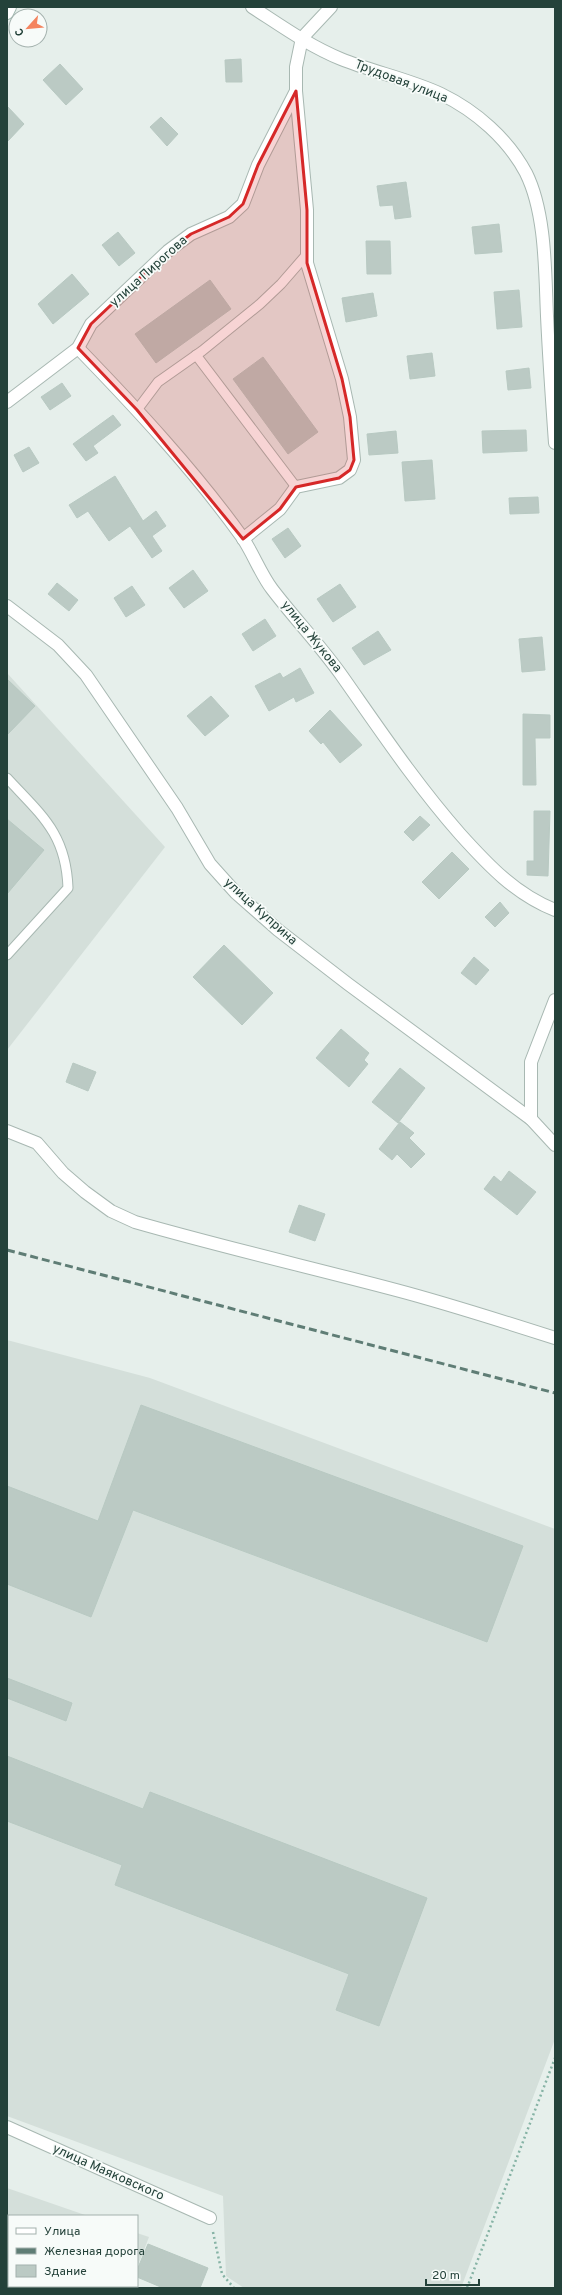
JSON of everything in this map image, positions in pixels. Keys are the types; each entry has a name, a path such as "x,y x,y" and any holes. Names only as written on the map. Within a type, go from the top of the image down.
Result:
{"street":[{"path":"7,13 10,7"},
{"name":"Трудовая улица","path":"252,7 302,38 340,59 440,94 472,112 497,134 516,156 534,195 540,227 544,263 555,443"},
{"path":"302,38 331,7"},
{"name":"улица Пирогова","path":"7,402 78,348 92,324 168,251 191,234 229,217 243,204 258,165 296,92 296,67 302,38"},
{"path":"243,539 280,509 296,487 339,478 350,470 354,460 350,417 342,379 307,263 307,210 296,92"},
{"name":"улица Жукова","path":"78,348 137,410 205,490 243,539 271,588 341,674 431,801 489,867 511,886 539,904 555,910"},
{"name":"улица Куприна","path":"7,606 58,645 86,675 177,808 210,864 236,894 278,930 348,984 531,1119 555,1145"},
{"path":"531,1119 531,1062 555,1000"},
{"path":"7,1131 38,1143 63,1173 85,1192 111,1211 135,1222 314,1271 395,1290 488,1316 555,1338"},
{"name":"улица Маяковского","path":"7,2127 210,2218"}],"lane":[{"path":"137,410 158,382 196,355 260,304 281,284 308,253"},
{"path":"196,355 296,487"},
{"path":"7,778 51,826 62,850 68,869 68,888 7,955"}],"path":[{"path":"467,2288 555,2058"},
{"path":"210,2218 222,2274 234,2288"}],"highlighted area":[{"path":"296,91 307,210 307,263 342,379 350,417 354,460 350,470 339,478 296,487 280,509 243,539 137,410 78,348 91,324 168,251 191,234 229,217 243,204 258,165"}],"shaded area":[{"path":"7,673 165,847 7,1050"},
{"path":"7,1340 150,1378 555,1529 555,2039 461,2288 244,2288 226,2276 223,2196 7,2116"},
{"path":"7,2188 85,2215 8,2215 8,2287 130,2287 129,2288 7,2288"},
{"path":"138,2233 149,2237 138,2265"}],"building":[{"path":"241,59 242,82 226,82 225,60"},
{"path":"60,64 83,89 66,105 43,80"},
{"path":"7,106 24,124 7,142"},
{"path":"161,117 178,134 167,146 150,127"},
{"path":"406,182 411,217 395,219 393,205 380,206 377,186"},
{"path":"499,224 502,252 475,254 472,227"},
{"path":"118,232 135,253 119,266 102,245"},
{"path":"366,241 390,241 391,274 367,274"},
{"path":"72,274 89,294 53,324 38,304"},
{"path":"210,280 231,309 156,363 135,334"},
{"path":"519,290 522,327 497,329 494,292"},
{"path":"373,293 377,316 346,322 342,298"},
{"path":"432,353 435,376 410,379 407,356"},
{"path":"263,357 318,432 288,454 233,379"},
{"path":"529,368 531,388 508,390 506,371"},
{"path":"62,383 71,396 50,410 41,397"},
{"path":"113,415 121,425 93,446 98,453 86,461 73,444"},
{"path":"526,430 527,451 483,453 482,431"},
{"path":"396,431 398,453 369,455 367,434"},
{"path":"29,447 39,463 23,472 14,455"},
{"path":"432,460 435,499 405,501 402,462"},
{"path":"115,476 143,521 156,511 166,526 152,536 162,551 152,558 130,526 109,541 88,511 77,518 69,505"},
{"path":"538,497 539,513 510,514 509,498"},
{"path":"288,528 301,546 285,558 272,539"},
{"path":"193,570 208,591 184,608 169,588"},
{"path":"57,583 78,600 69,611 48,594"},
{"path":"340,584 356,607 333,622 317,599"},
{"path":"132,586 145,605 126,617 114,598"},
{"path":"265,619 276,636 253,651 242,634"},
{"path":"378,631 391,650 364,665 352,648"},
{"path":"542,637 545,670 522,672 519,639"},
{"path":"300,668 314,693 296,702 294,697 269,711 255,686 280,673 283,678"},
{"path":"7,679 35,706 7,735"},
{"path":"211,696 229,716 205,736 187,716"},
{"path":"330,710 362,745 340,763 323,742 321,744 309,731"},
{"path":"523,714 550,715 550,738 535,738 536,785 523,785"},
{"path":"534,811 550,811 548,876 527,875 527,861 534,861"},
{"path":"420,816 430,825 413,841 404,832"},
{"path":"7,819 44,850 7,894"},
{"path":"452,852 469,869 439,899 422,882"},
{"path":"500,902 509,913 495,927 485,917"},
{"path":"224,945 273,993 242,1025 193,977"},
{"path":"474,957 489,970 476,985 461,973"},
{"path":"341,1029 369,1053 364,1060 368,1064 349,1087 316,1058"},
{"path":"73,1063 96,1072 88,1091 66,1082"},
{"path":"400,1068 425,1088 398,1123 372,1102"},
{"path":"400,1122 414,1133 409,1138 425,1154 411,1168 397,1154 392,1160 379,1149"},
{"path":"509,1171 536,1192 517,1215 484,1189 494,1176 501,1182"},
{"path":"299,1205 325,1214 315,1241 289,1232"},
{"path":"141,1405 523,1546 487,1642 133,1510 91,1617 7,1584 7,1486 98,1521"},
{"path":"7,1678 72,1703 66,1721 7,1698"},
{"path":"7,1756 143,1809 150,1792 427,1898 379,2026 336,2010 349,1974 115,1885 122,1865 7,1821"},
{"path":"148,2244 208,2268 200,2288 163,2288 138,2277 138,2268"}],"railway":[{"path":"7,1250 555,1393"}]}
